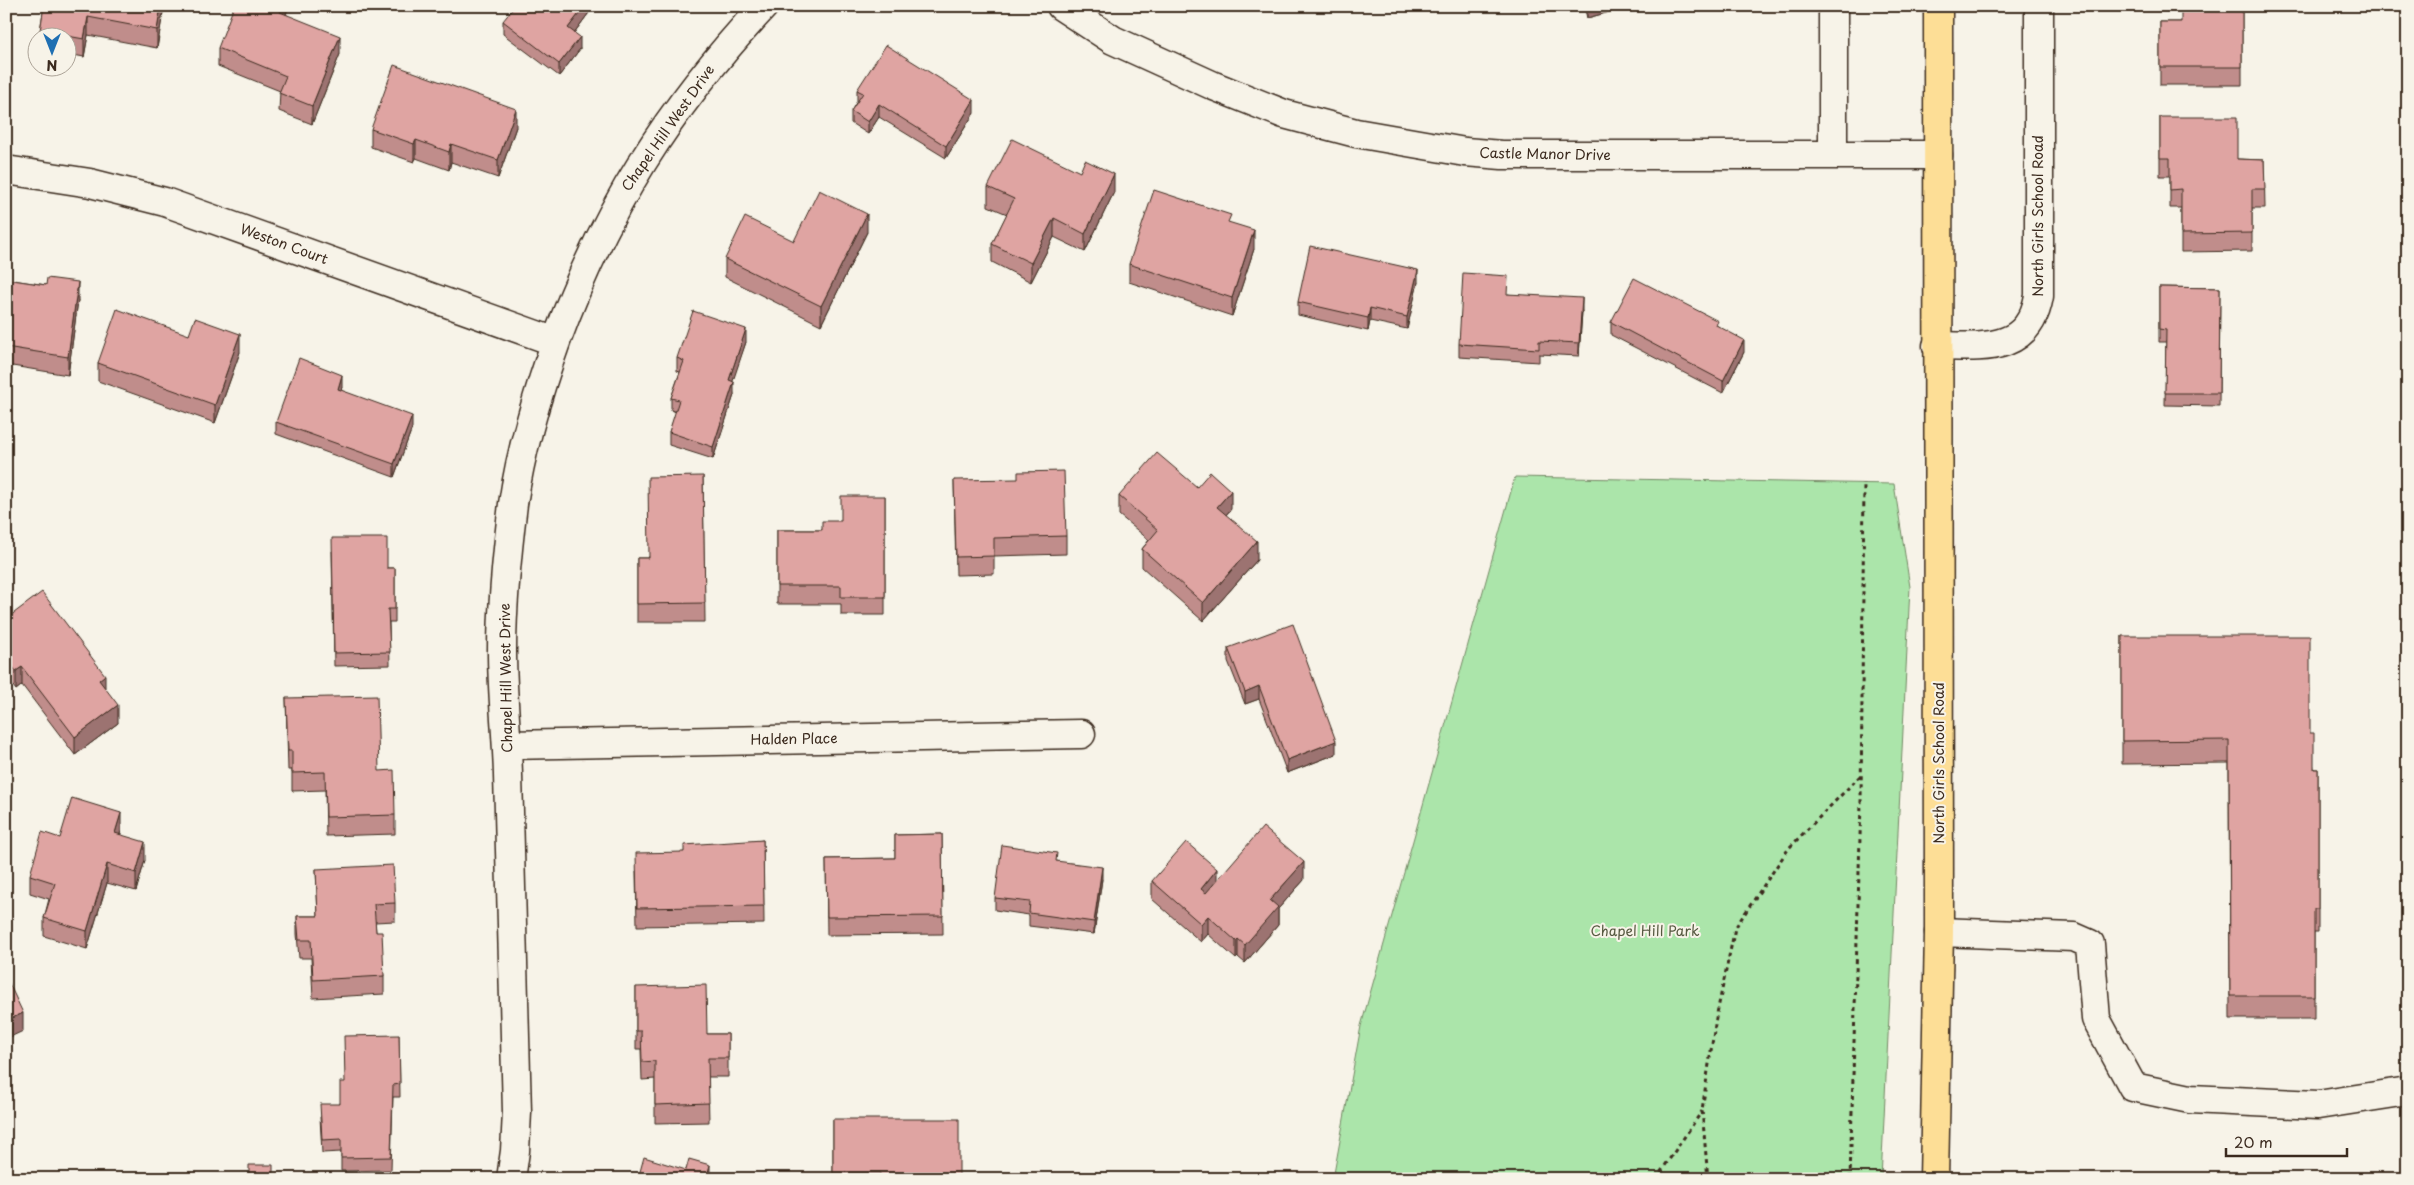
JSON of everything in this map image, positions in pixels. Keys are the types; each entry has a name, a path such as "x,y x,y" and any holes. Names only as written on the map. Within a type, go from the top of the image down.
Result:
{"main road":[{"name":"North Girls School Road","path":"1934,1179 1939,932 1938,6"}],"street":[{"name":"Chapel Hill West Drive","path":"510,1179 515,1150 517,1112 507,745 502,650 504,596 514,502 531,420 576,287 625,187 698,82 722,52 764,6"},
{"name":"Castle Manor Drive","path":"1061,6 1114,40 1214,86 1284,114 1356,133 1465,152 1502,155 1938,155"},
{"path":"1833,6 1833,154"},
{"name":"North Girls School Road","path":"1937,346 1991,347 2015,338 2028,326 2036,311 2039,296 2039,6"},
{"name":"Weston Court","path":"6,170 90,183 165,202 556,342"},
{"name":"Halden Place","path":"507,745 1081,734"},
{"path":"1939,932 2074,936 2090,944 2096,1019 2133,1087 2190,1099 2318,1106 2408,1091"}],"path":[{"path":"1850,1179 1861,775 1864,483"},
{"path":"1708,1179 1702,1110 1716,1018 1735,928 1789,848 1861,775"},
{"path":"1656,1179 1702,1110"}],"green space":[{"name":"Chapel Hill Park","path":"1515,477 1894,484 1910,587 1881,1179 1333,1179 1361,1026"}],"building":[{"path":"44,6 161,6 157,30 88,17 84,39 78,38 78,28 40,28"},
{"path":"234,6 282,6 280,12 340,36 312,106 279,93 286,76 218,48"},
{"path":"515,6 585,6 568,28 580,37 559,64 503,21"},
{"path":"2181,6 2242,6 2242,67 2160,67 2160,22 2181,22"},
{"path":"886,45 974,100 946,146 879,104 868,122 851,111 863,93 857,90"},
{"path":"394,65 516,109 498,160 451,144 449,152 416,140 414,144 371,129"},
{"path":"2160,117 2237,117 2237,159 2264,160 2265,189 2252,189 2252,233 2181,234 2181,189 2170,190 2170,158 2160,158"},
{"path":"1012,139 1080,172 1085,160 1114,174 1085,234 1054,218 1031,263 992,244 1014,199 988,187"},
{"path":"819,190 867,214 821,306 725,259 745,217 794,241"},
{"path":"1154,190 1231,215 1228,222 1254,230 1232,298 1129,264"},
{"path":"1310,246 1418,270 1407,317 1370,308 1368,318 1298,302"},
{"path":"1463,273 1508,276 1507,294 1582,298 1579,343 1539,341 1539,349 1459,344"},
{"path":"47,278 78,282 68,357 6,347 6,279 46,285"},
{"path":"1634,278 1718,321 1716,325 1744,340 1723,381 1611,322"},
{"path":"2159,287 2220,288 2219,393 2165,393 2166,330 2159,329"},
{"path":"117,309 189,335 195,318 240,334 215,405 98,363"},
{"path":"693,311 746,329 729,380 734,382 713,447 669,432 679,400 671,398 684,361 677,358"},
{"path":"299,358 342,375 338,389 412,416 394,464 276,422"},
{"path":"1157,453 1197,487 1210,472 1231,491 1217,507 1257,541 1203,603 1142,549 1158,530 1119,496"},
{"path":"1064,471 1066,536 994,538 994,556 956,557 954,480 1018,479 1018,472"},
{"path":"703,476 705,603 637,604 637,558 649,558 648,477"},
{"path":"841,496 885,496 885,597 841,597 841,586 777,586 777,530 822,530 822,521 841,521"},
{"path":"332,538 387,538 387,568 395,568 395,609 388,609 390,652 334,653"},
{"path":"42,592 105,675 99,680 118,705 75,737 22,667 16,671 6,659 6,619"},
{"path":"1293,624 1336,741 1287,760 1259,686 1245,692 1228,648"},
{"path":"2122,636 2310,636 2310,733 2314,733 2314,769 2318,769 2318,909 2314,909 2314,996 2230,996 2229,740 2122,741"},
{"path":"377,696 379,771 394,770 395,815 326,817 325,772 292,773 292,751 288,751 286,698"},
{"path":"72,798 121,813 115,833 145,842 136,873 107,864 87,931 44,918 55,883 30,875 42,832 60,838"},
{"path":"1263,827 1304,862 1270,900 1278,907 1245,945 1238,939 1236,941 1208,916 1201,924 1152,881 1186,842 1217,869 1201,889 1206,893"},
{"path":"942,834 943,916 827,917 826,859 895,858 895,835"},
{"path":"763,840 764,906 637,908 636,853 684,852 684,845"},
{"path":"1002,845 1057,853 1056,861 1102,867 1094,922 1029,913 1030,902 995,898"},
{"path":"393,865 395,903 374,904 376,932 382,932 384,976 313,980 311,940 299,940 297,916 318,916 316,869"},
{"path":"6,977 23,1013 6,1021"},
{"path":"706,985 707,1034 728,1034 728,1058 708,1058 709,1103 655,1105 655,1061 642,1062 641,1031 636,1031 636,987"},
{"path":"399,1035 400,1084 393,1085 391,1157 341,1158 341,1139 322,1140 320,1104 340,1104 340,1082 345,1082 344,1036"},
{"path":"833,1119 959,1119 959,1179 880,1179 880,1173 833,1173"},
{"path":"644,1157 686,1170 689,1159 710,1165 706,1179 638,1179"},
{"path":"249,1165 273,1165 273,1179 249,1179"}]}
